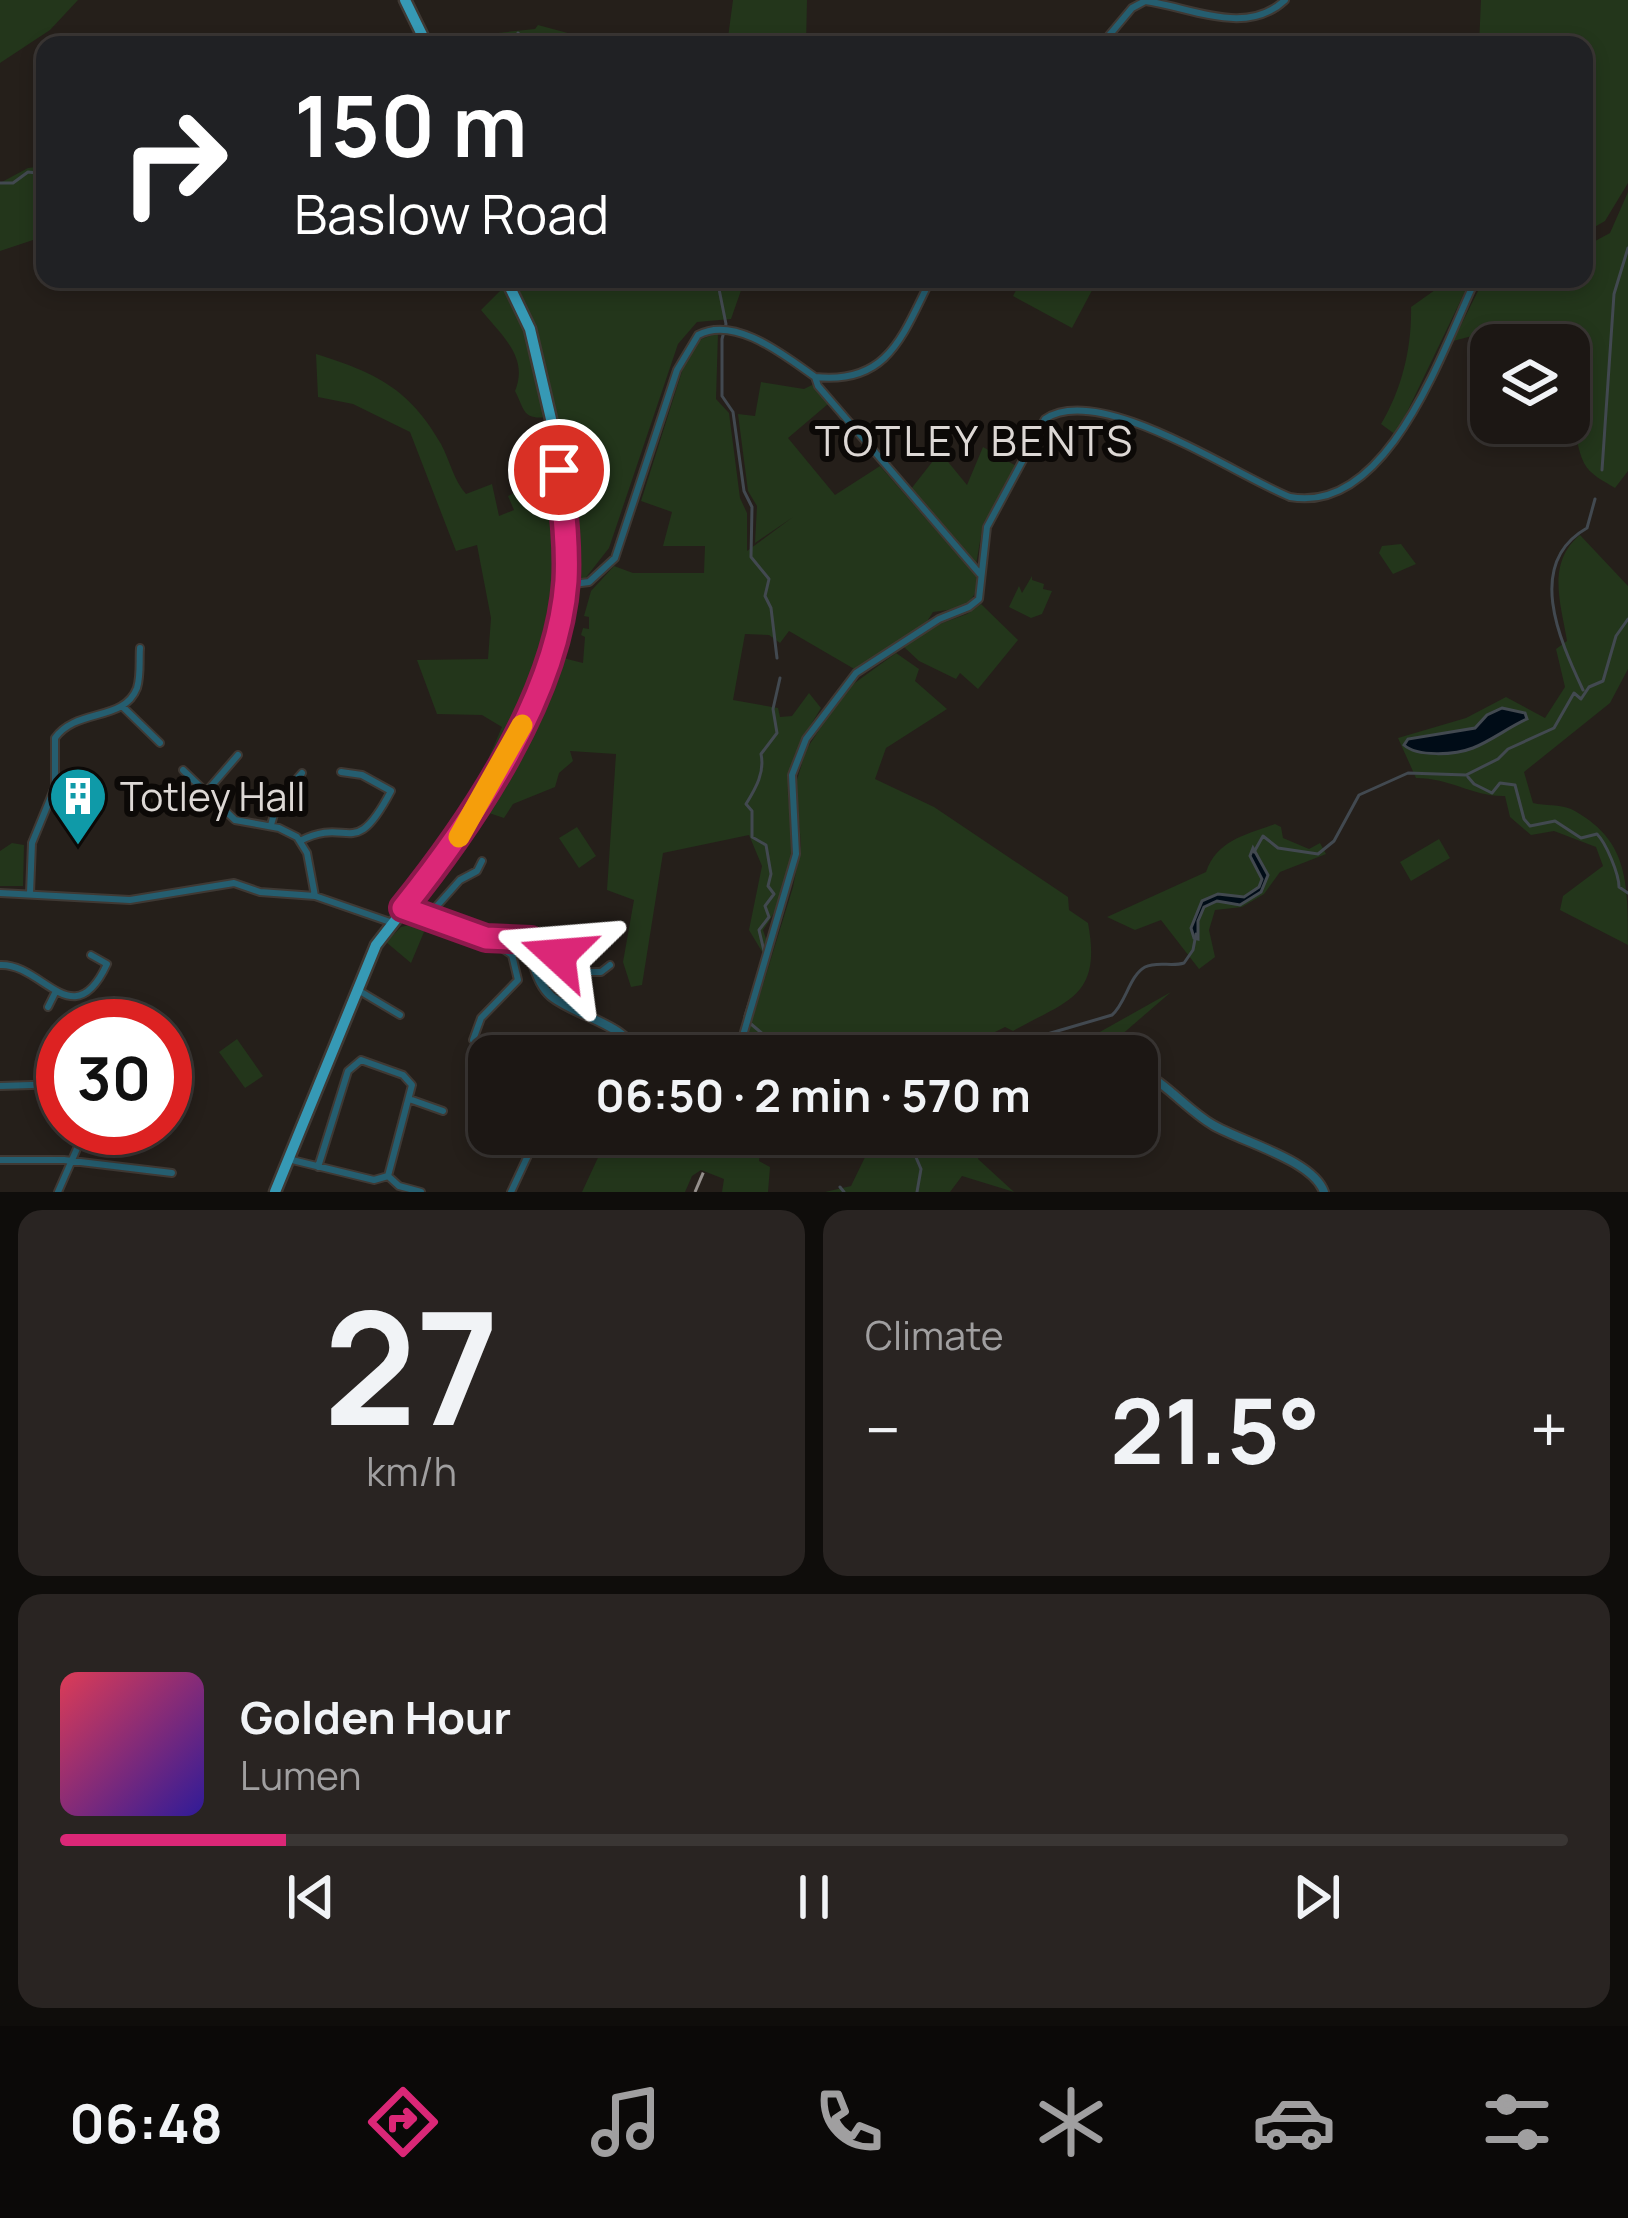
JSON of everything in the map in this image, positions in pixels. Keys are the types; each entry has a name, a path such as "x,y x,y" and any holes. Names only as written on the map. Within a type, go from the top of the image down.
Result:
{"main road":[{"path":"405,0 423,36"},
{"path":"275,1192 376,945 466,827 523,724 548,656 566,585 563,503 551,419 530,329 510,288"}],"street":[{"path":"1109,36 1144,1 1240,19 1265,13 1285,0"},
{"path":"566,585 589,582 615,558 677,370 698,335 726,330 790,359 815,376 850,376 879,365 898,344 926,288"},
{"path":"743,1035 796,854 791,791 801,748 856,673 939,619 973,605 982,593 980,574 992,516 1038,431 1055,413 1091,412 1128,420 1290,496 1309,500 1337,492 1398,438 1472,288"},
{"path":"815,376 818,386 882,464 980,574"},
{"path":"30,893 32,843 55,787 55,741 60,731 81,716 123,707 139,682 140,647"},
{"path":"123,707 160,743"},
{"path":"206,790 238,755"},
{"path":"184,770 235,820 286,831 300,841 315,896"},
{"path":"300,841 313,835 359,832 375,821 391,791 362,776 341,772"},
{"path":"270,827 278,800 302,773"},
{"path":"55,787 91,790"},
{"path":"428,916 482,861"},
{"path":"0,893 130,901 234,883 260,892 315,896 391,922"},
{"path":"403,908 486,938 512,955 518,980 481,1018 475,1035"},
{"path":"486,938 531,940 590,972 601,972 610,965"},
{"path":"519,940 529,951 545,990 621,1035"},
{"path":"0,965 22,968 55,993 75,995 98,981 106,964 91,955"},
{"path":"358,990 400,1015"},
{"path":"52,999 55,993"},
{"path":"318,1167 347,1071 355,1062 364,1061 403,1075 412,1085 388,1176"},
{"path":"1158,1082 1208,1122 1312,1174 1324,1192"},
{"path":"0,1086 36,1085"},
{"path":"411,1099 442,1111"},
{"path":"58,1192 74,1155"},
{"path":"511,1192 528,1155"},
{"path":"288,1159 374,1180 388,1176"},
{"path":"0,1160 172,1173"},
{"path":"388,1176 399,1186 421,1192"}],"green space":[{"path":"0,0 78,0 50,30 0,63"},
{"path":"733,0 807,0 806,36 728,36"},
{"path":"1481,0 1628,0 1628,183 1605,221 1593,228 1593,36 1479,36"},
{"path":"538,25 579,36 469,36"},
{"path":"36,167 36,239 0,251 0,183"},
{"path":"1628,192 1628,471 1615,488 1590,471 1578,444 1590,444 1590,324 1470,324 1470,337 1453,341 1480,288 1593,288 1593,242 1610,233"},
{"path":"503,288 524,330 548,417 533,417 523,408 515,391 516,357 481,310"},
{"path":"514,288 742,288 731,319 697,322 678,344 609,548 584,580 577,579 551,392"},
{"path":"1017,288 1093,288 1072,328 1013,296"},
{"path":"1467,288 1396,435 1381,424 1404,367 1411,307 1435,290"},
{"path":"718,333 716,399 729,413 740,498 747,513 747,551 793,517 755,543 757,506 748,491 738,414 755,416 761,382 804,389 814,384 828,404 788,438 835,495 880,466 976,576 978,586 966,604 933,612 926,623 856,670 789,631 780,643 769,635 745,634 733,700 778,708 780,717 792,716 809,693 821,708 791,767 788,795 794,852 783,894 763,930 764,955 749,930 762,866 749,835 663,853 642,985 631,987 623,962 634,900 607,890 616,754 570,751 573,761 559,773 555,787 513,804 504,818 483,811 495,790 502,793 507,786 500,781 555,656 583,663 585,637 581,635 583,628 589,629 589,617 584,616 591,591 614,566 633,573 704,573 705,546 663,546 672,512 641,501 684,365 699,340"},
{"path":"316,354 373,376 403,396 429,425 466,494 492,484 499,516 514,510 508,496 536,483 550,486 556,540 546,617 512,730 494,762 489,757 502,727 482,715 437,714 417,660 488,659 491,618 477,545 456,551 410,432 353,404 318,397"},
{"path":"983,447 1018,467 983,524 976,565 911,489 940,452 967,485"},
{"path":"1580,535 1628,586 1628,669 1610,703 1524,772 1533,803 1571,809 1590,821 1614,848 1625,881 1628,945 1560,910 1563,896 1603,866 1596,847 1554,831 1531,835 1510,817 1505,796 1416,778 1398,738 1466,718 1506,697 1545,718 1565,687 1556,649 1567,641 1559,571 1569,546"},
{"path":"1401,544 1416,564 1393,574 1379,553 1382,546"},
{"path":"1032,576 1044,584 1043,589 1052,591 1042,614 1031,618 1009,607 1019,586 1022,593"},
{"path":"981,604 1018,640 978,689 960,673 956,679 919,661 904,647 934,626"},
{"path":"896,653 919,669 915,681 947,709 886,748 875,779 934,807 1068,897 1069,910 1088,923 1091,948 1085,982 1065,1003 1013,1031 1005,1027 975,1035 747,1035 801,846 796,783 806,750 845,690"},
{"path":"1275,824 1281,827 1283,838 1309,849 1320,843 1326,854 1280,872 1264,894 1242,907 1215,910 1209,930 1215,957 1199,969 1161,920 1135,930 1107,917 1206,872 1225,846"},
{"path":"577,827 596,856 579,868 559,838"},
{"path":"1439,839 1450,858 1411,881 1400,862"},
{"path":"12,843 24,845 23,886 0,886 0,851"},
{"path":"422,923 424,932 411,963 386,942 401,927"},
{"path":"1171,992 1121,1035 1020,1035 1098,1033"},
{"path":"237,1039 263,1076 245,1088 219,1052"},
{"path":"599,1155 760,1155 759,1161 770,1167 768,1192 722,1192 724,1179 701,1170 692,1176 685,1192 582,1192"},
{"path":"866,1155 979,1155 1014,1192 962,1176 950,1192 825,1192 851,1186"}],"shaded area":[{"path":"1502,708 1525,713 1527,719 1465,750 1427,753 1404,745 1408,739 1475,728"},
{"path":"1253,848 1268,875 1261,892 1240,905 1217,901 1204,907 1198,939 1194,938 1191,928 1202,901 1218,894 1244,897 1259,887 1262,879 1250,856"}],"waterway":[{"path":"0,183 36,173"},
{"path":"1602,470 1614,294 1628,248"},
{"path":"719,288 726,324 722,396 733,412 744,491 752,507 751,557 769,579 765,596 771,608 777,658"},
{"path":"1583,690 1557,626 1552,581 1568,543 1587,528 1595,499"},
{"path":"1254,852 1263,836 1278,848 1318,854 1334,841 1359,795 1408,773 1466,775 1554,728 1574,693 1581,699 1589,687 1603,681 1616,636 1628,619"},
{"path":"764,951 759,930 769,917 765,906 774,894 768,886 766,845 752,837 752,811 746,804 761,774 761,754 777,733 773,709 780,678"},
{"path":"1468,777 1492,793 1500,783 1515,785 1530,826 1555,821 1581,838 1597,834 1619,887 1628,893"},
{"path":"1044,1035 1112,1015 1145,967 1184,963 1196,934"},
{"path":"745,1016 752,994"},
{"path":"751,1024 764,1035"},
{"path":"915,1155 921,1169 917,1192"},
{"path":"840,1187 844,1192"}],"railway":[{"path":"695,1192 704,1171"}],"slow traffic":[{"path":"459,837 522,725"}],"place":[{"name":"Totley Hall","path":"78,847"}],"district":[{"name":"TOTLEY BENTS","path":"975,440"}],"route":[{"path":"558,955 531,940 486,938 403,908 466,827 523,724 537,687 566,585 559,470"}]}
